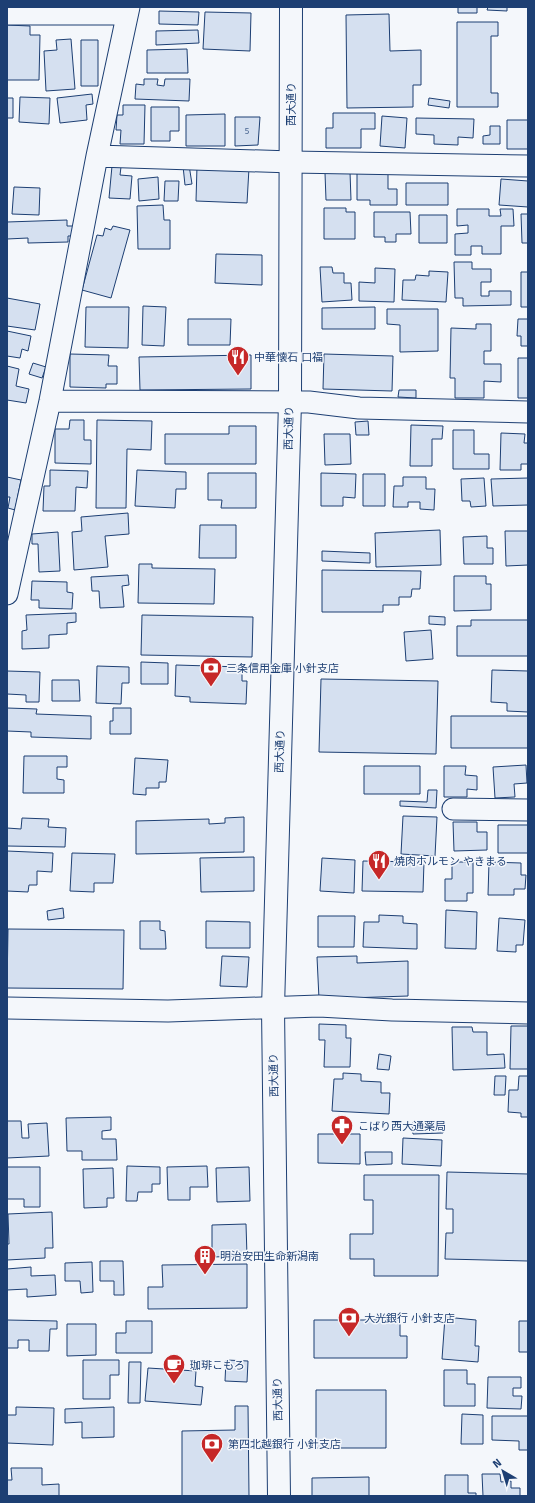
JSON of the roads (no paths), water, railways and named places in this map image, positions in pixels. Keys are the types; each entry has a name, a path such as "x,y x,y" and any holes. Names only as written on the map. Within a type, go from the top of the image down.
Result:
{"street":[{"name":"西大通り","path":"279,1496 274,1008 290,402 292,162 291,7"},
{"path":"7,14 128,10 97,156 50,401 11,551 7,594"},
{"path":"97,156 292,162 528,166"},
{"path":"50,401 309,402 359,408 528,412"},
{"path":"453,808 528,810"},
{"path":"7,1008 168,1011 319,1006 392,1010 528,1013"}],"place":[{"name":"中華懐石 口福","path":"238,376"},
{"name":"三条信用金庫 小針支店","path":"211,688"},
{"name":"焼肉ホルモン やきまる","path":"379,880"},
{"name":"こばり西大通薬局","path":"342,1146"},
{"name":"明治安田生命新潟南","path":"205,1276"},
{"name":"大光銀行 小針支店","path":"349,1338"},
{"name":"珈琲こもろ","path":"174,1384"},
{"name":"第四北越銀行 小針支店","path":"212,1464"}]}
